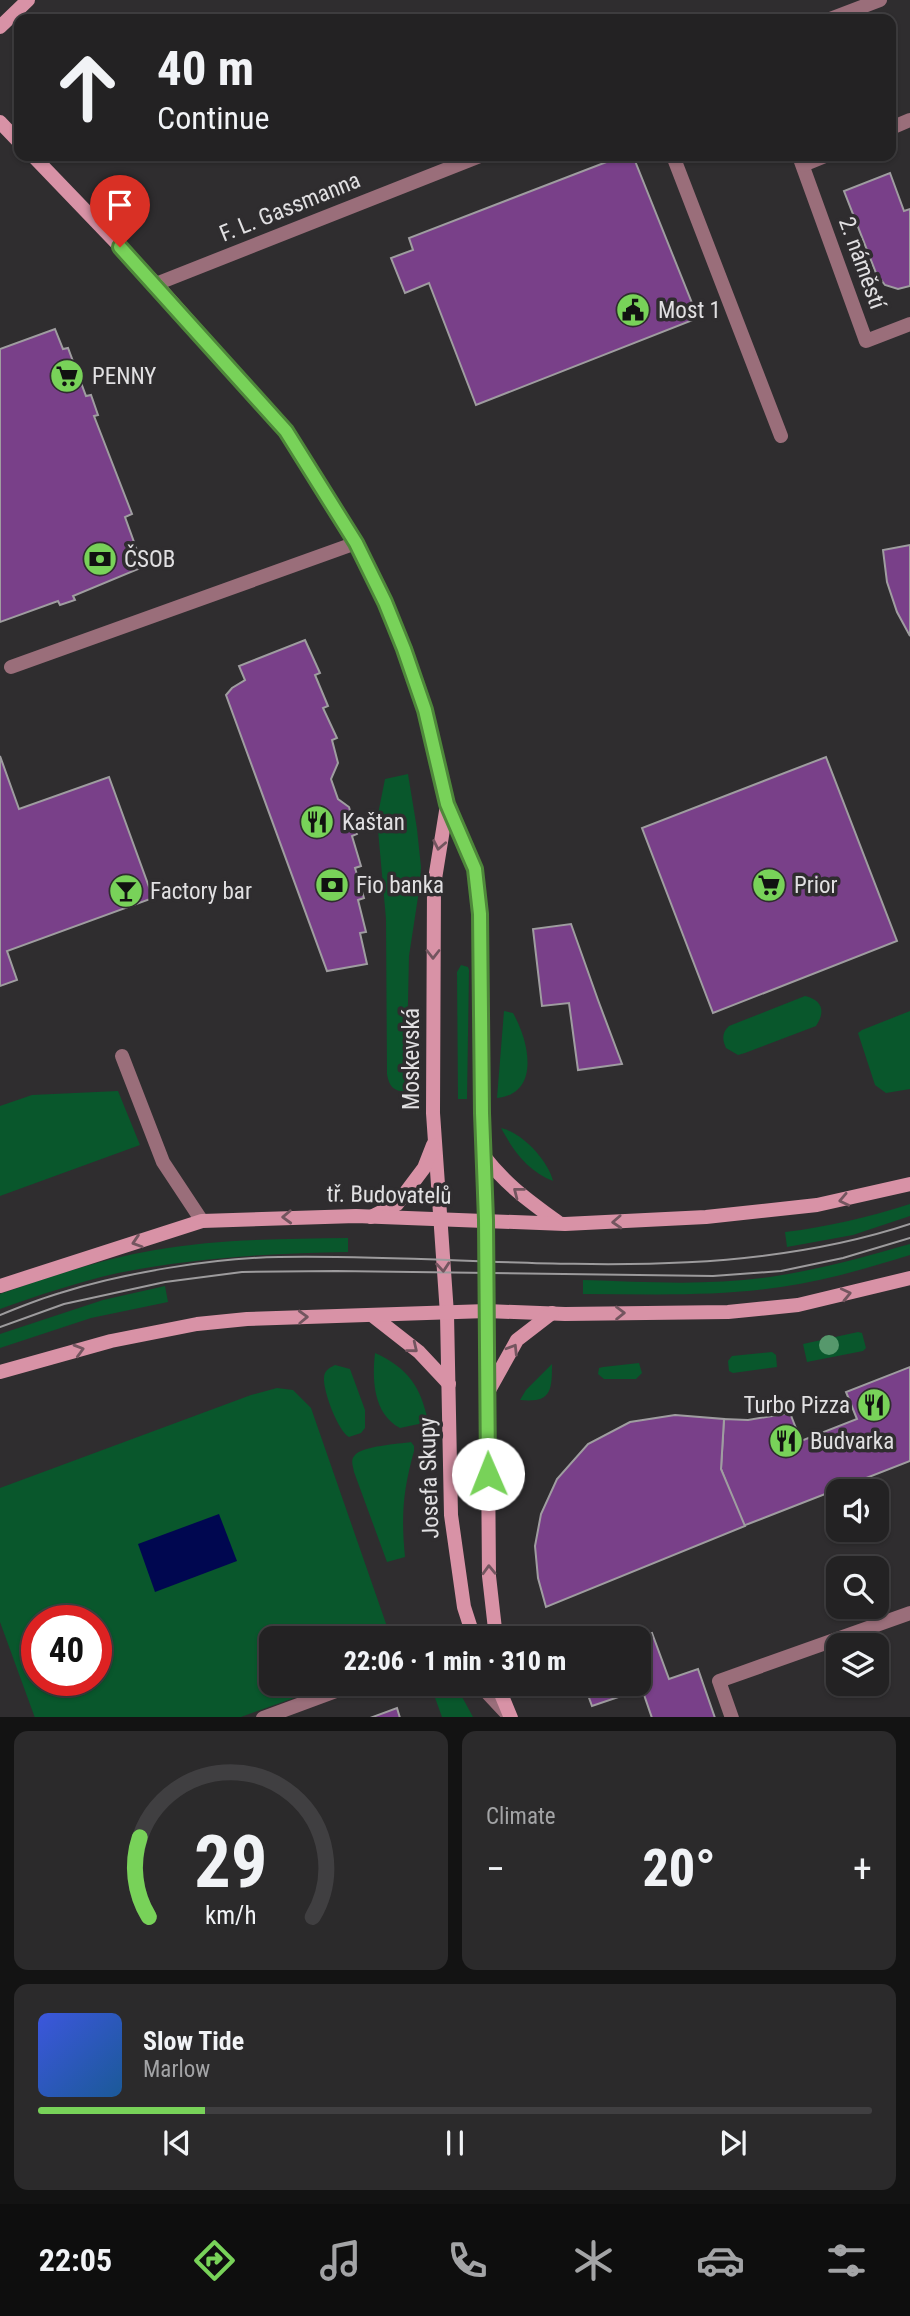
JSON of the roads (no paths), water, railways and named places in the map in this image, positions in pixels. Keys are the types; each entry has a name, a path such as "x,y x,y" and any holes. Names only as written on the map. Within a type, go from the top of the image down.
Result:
{"street":[{"path":"0,27 28,0"},
{"path":"843,14 880,0"},
{"path":"0,122 14,137"},
{"name":"Moskevská","path":"38,161 156,284 286,431 356,543 385,602 425,710 447,804 475,869 481,963 487,1311"},
{"name":"F. L. Gassmanna","path":"156,284 467,161"},
{"path":"675,161 780,436"},
{"name":"2. náměstí","path":"801,161 866,341 910,324"},
{"path":"11,667 356,543"},
{"name":"Moskevská","path":"447,804 434,886 433,1053 439,1219 447,1314"},
{"path":"122,1056 163,1162 202,1221"},
{"path":"370,1217 397,1204 424,1168 435,1140"},
{"path":"483,1153 508,1185 560,1224"},
{"name":"tř. Budovatelů","path":"0,1286 202,1221 370,1217 560,1224 706,1217 817,1205 910,1184"},
{"path":"0,1372 111,1341 197,1324 247,1319 487,1311 729,1312 797,1305 910,1278"},
{"path":"487,1311 489,1576 495,1626"},
{"path":"486,1395 517,1340 552,1313"},
{"name":"Josefa Skupy","path":"447,1314 451,1514 464,1607 470,1626"},
{"path":"373,1316 419,1352 449,1384"},
{"path":"732,1717 719,1681 910,1613"},
{"path":"263,1717 322,1696"},
{"path":"491,1696 511,1717"},
{"path":"504,1696 511,1717"}],"tram line":[{"path":"0,1315 52,1295 112,1279 226,1260 358,1257 597,1264 676,1263 755,1257 833,1244 910,1224"},
{"path":"0,1327 64,1304 165,1282 242,1272 713,1276 781,1271 843,1258 910,1238"}],"place":[{"name":"Most 1","path":"633,310"},
{"name":"PENNY","path":"67,376"},
{"name":"ČSOB","path":"100,559"},
{"name":"Kaštan","path":"317,822"},
{"name":"Fio banka","path":"332,885"},
{"name":"Prior","path":"769,885"},
{"name":"Factory bar","path":"126,891"},
{"name":"Turbo Pizza","path":"874,1405"},
{"name":"Budvarka","path":"786,1441"}]}
